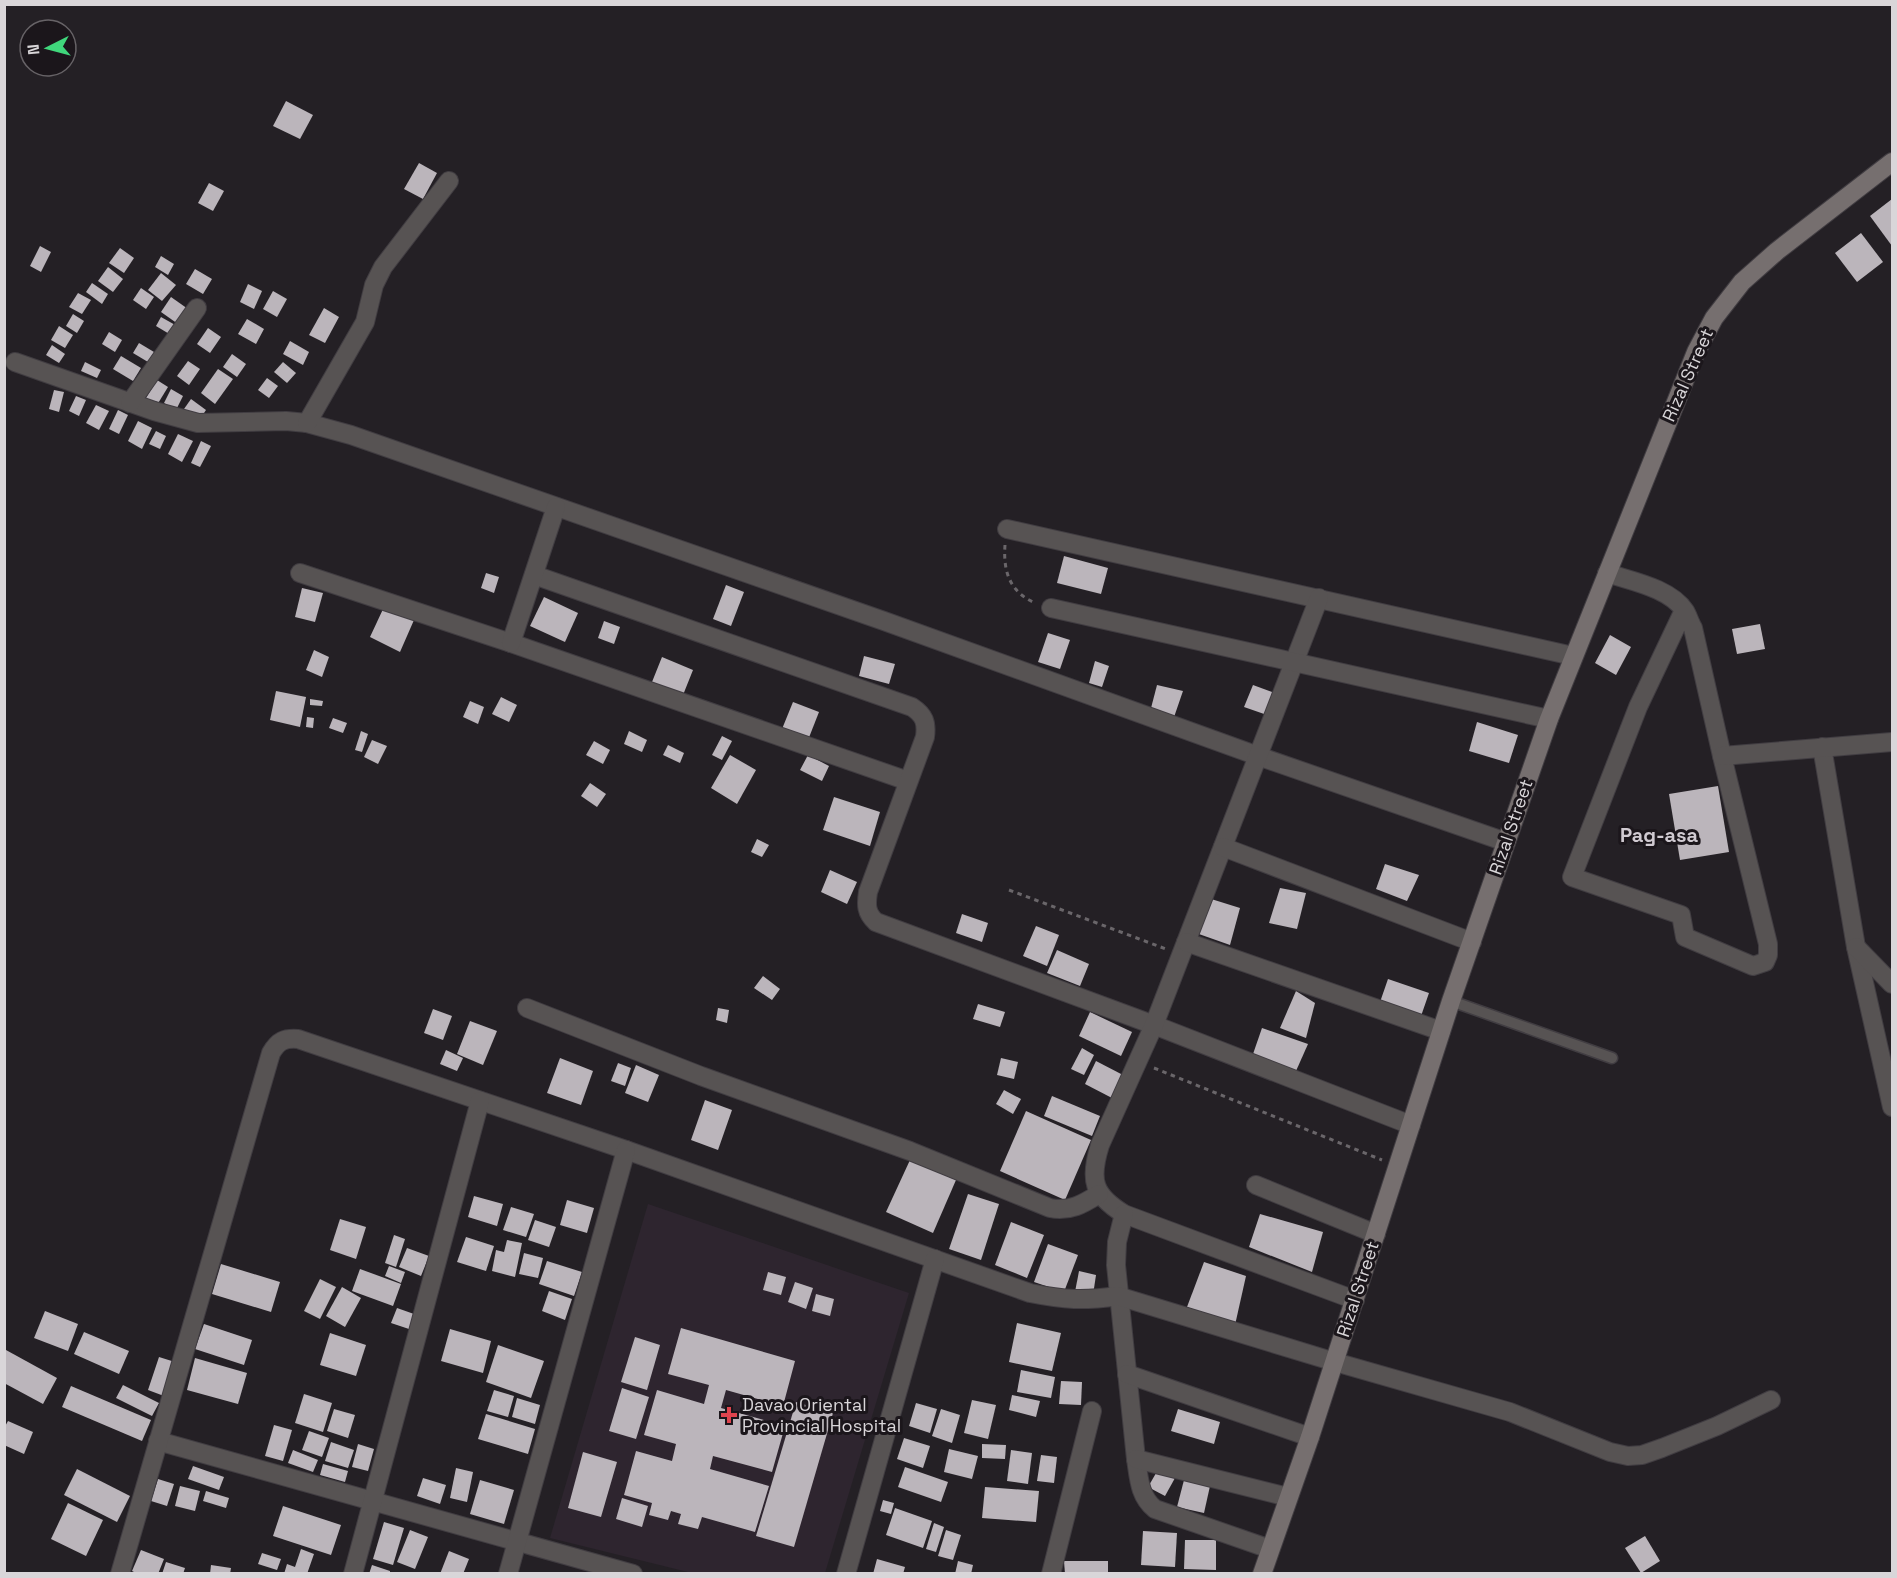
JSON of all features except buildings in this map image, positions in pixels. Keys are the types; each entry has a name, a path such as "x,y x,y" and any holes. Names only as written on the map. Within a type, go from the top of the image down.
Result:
{"street":[{"name":"Rizal Street","path":"1262,1574 1335,1362 1451,1001 1549,719 1680,387 1714,318 1742,282 1777,251 1893,162"},
{"path":"307,423 365,322 374,285 383,267 449,181"},
{"path":"130,403 197,308"},
{"path":"15,362 130,403 198,423 286,421 307,423 351,435 1506,842"},
{"path":"511,643 556,507"},
{"path":"1007,529 1573,656"},
{"path":"300,573 511,643 908,781"},
{"path":"1607,573 1671,598 1684,610 1693,628 1768,944 1768,955 1765,962 1753,966 1685,937 1681,915 1572,877 1638,706 1684,610"},
{"path":"534,574 912,707 921,713 925,720 925,737 868,892 867,909 870,916 887,927 1154,1025 1411,1125"},
{"path":"1319,598 1154,1025 1100,1146 1095,1163 1095,1183 1099,1194 1124,1214 1355,1300"},
{"path":"1052,608 1549,719"},
{"path":"1722,756 1893,742"},
{"path":"1822,747 1857,947 1893,1107"},
{"path":"1223,847 1472,942"},
{"path":"1857,947 1893,984"},
{"path":"1184,948 1442,1031"},
{"path":"527,1008 701,1076 910,1151 1050,1208 1072,1209 1099,1194"},
{"path":"120,1574 271,1053 275,1045 282,1040 298,1040 626,1150 1030,1293 1065,1300 1118,1296 1510,1412 1610,1452 1628,1456 1642,1455 1717,1426 1771,1400"},
{"path":"353,1574 480,1101"},
{"path":"508,1574 626,1150"},
{"path":"1256,1185 1376,1234"},
{"path":"1124,1214 1117,1242 1118,1296 1136,1459 1144,1496 1155,1509 1270,1549"},
{"path":"846,1574 935,1259"},
{"path":"1127,1374 1310,1437"},
{"path":"1051,1574 1092,1411"},
{"path":"159,1441 633,1574"},
{"path":"1136,1459 1288,1497"}],"lane":[{"path":"1451,1001 1612,1058"}],"path":[{"path":"1007,529 1005,566 1009,581 1016,592 1032,603 1052,608"},
{"path":"1009,890 1184,948"},
{"path":"1139,1062 1398,1166"}],"shaded area":[{"name":"Davao Oriental Provincial Hospital","path":"648,1204 909,1293 825,1573 692,1573 550,1538"}],"place":[{"name":"Davao Oriental Provincial Hospital","path":"729,1415"}],"district":[{"name":"Pag-asa","path":"1659,835"}]}
